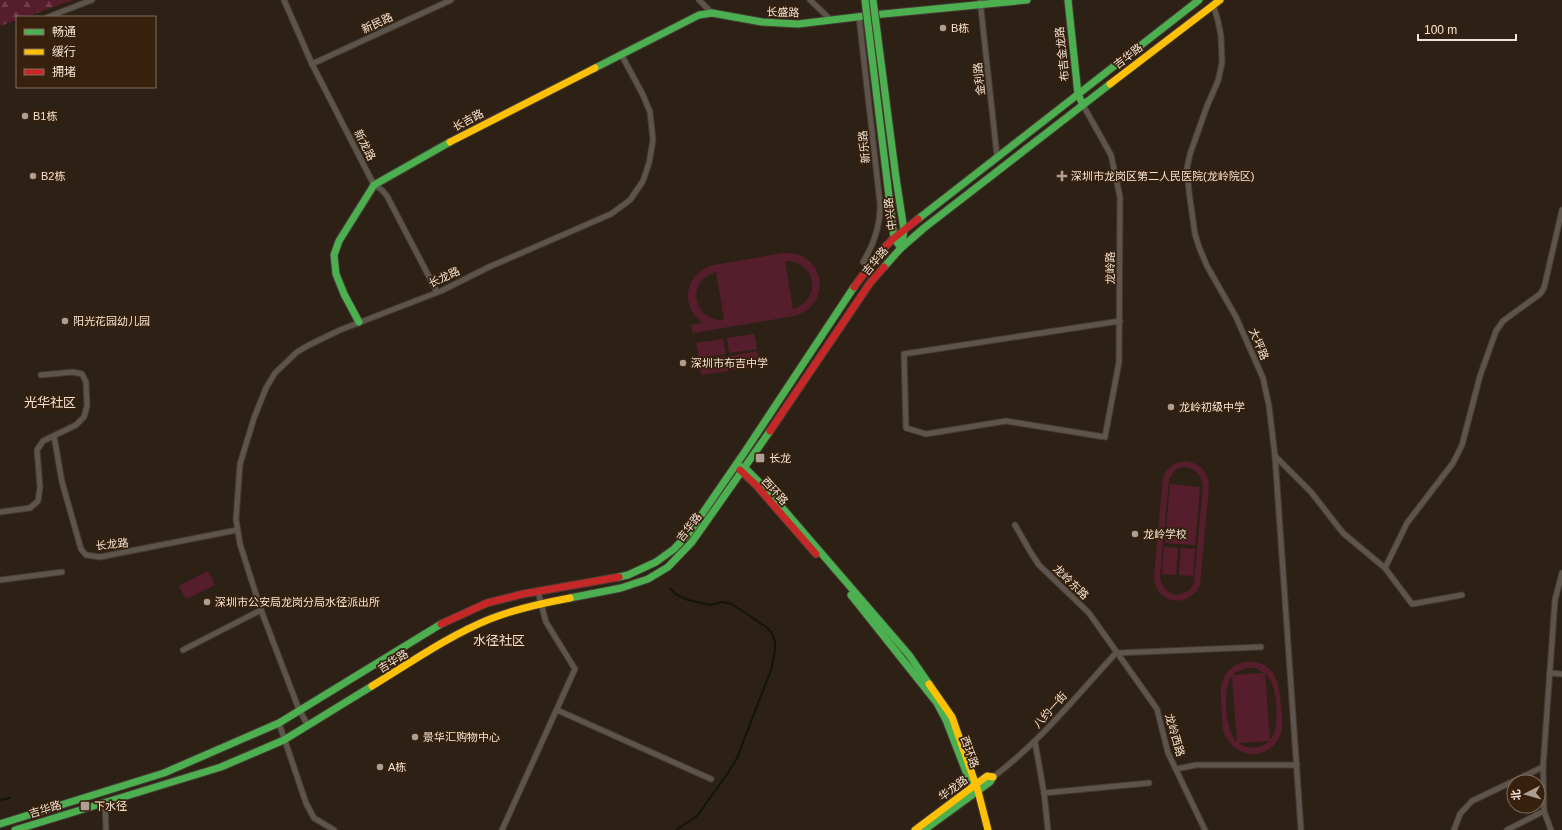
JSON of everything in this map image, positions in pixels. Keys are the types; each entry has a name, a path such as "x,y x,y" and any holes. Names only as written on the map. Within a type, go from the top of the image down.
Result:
{"main road":[{"name":"中兴路","path":"865,0 894,238 901,248"},
{"name":"中兴路","path":"872,0 904,230 901,248"},
{"name":"长盛路","path":"712,13 762,22 798,24 981,2 1026,0"},
{"name":"布吉金龙路","path":"1068,0 1078,94 1084,105"},
{"name":"吉华路","path":"0,824 164,773 279,723 440,625 487,603 628,575 656,562 674,549 689,533 851,291 880,252 894,238 997,156 1199,0"},
{"name":"吉华路","path":"15,830 221,767 284,740 455,636 490,619 540,603 621,588 648,579 668,567 692,542 743,470 870,283 901,248 924,228 1220,0"},
{"name":"长吉路","path":"359,322 344,294 336,274 334,255 339,241 374,185 470,131 621,54 698,15 712,13"},
{"name":"西环路","path":"736,464 743,470 851,595 936,703 946,720 974,789 988,830"},
{"name":"华龙路","path":"915,830 974,789 990,782 993,777"},
{"name":"西环路","path":"974,789 983,830"},
{"name":"华龙路","path":"924,830 974,789"}],"street":[{"path":"51,16 92,0"},
{"name":"新龙路","path":"284,0 312,64 374,185 388,196 437,292"},
{"name":"新民路","path":"312,64 451,0"},
{"path":"699,0 712,13"},
{"path":"810,0 831,20"},
{"path":"865,0 870,16"},
{"path":"870,16 872,0"},
{"name":"金利路","path":"981,2 997,156"},
{"name":"大坪路","path":"1213,4 1221,36 1222,63 1218,81 1190,154 1187,168 1194,227 1199,247 1207,266 1236,317 1262,378 1270,406 1275,456 1301,830"},
{"name":"新乐路","path":"859,17 880,204 880,219 876,236 870,251 862,262 869,267"},
{"name":"长龙路","path":"308,726 300,710 261,610 237,530 236,519 240,464 254,418 266,388 275,373 297,352 309,345 359,322 437,292 489,267 611,214 630,200 643,181 654,140 650,112 643,95 621,54"},
{"name":"龙岭路","path":"1084,105 1111,155 1120,197 1120,321 1119,362 1105,438 1006,421 926,434 906,428 904,354 1120,321"},
{"path":"1384,568 1408,523 1453,463 1462,445 1480,376 1496,332 1503,321 1540,294 1544,288 1562,210"},
{"path":"0,512 30,508 38,501 40,487 37,450 43,441 76,425 84,418 87,406 86,382 82,374 73,372 41,375"},
{"name":"长龙路","path":"54,436 62,482 82,549 86,555 100,557 237,530"},
{"path":"1275,456 1311,492 1343,534 1384,568 1412,604 1462,595"},
{"name":"龙岭东路","path":"1015,524 1039,565 1089,613 1116,653"},
{"path":"0,580 62,572"},
{"path":"1543,774 1555,600 1562,573"},
{"path":"502,830 575,669 546,622 538,592"},
{"path":"183,650 261,610"},
{"path":"1116,653 1261,648"},
{"name":"八约一街","path":"993,777 1011,764 1035,742 1116,653"},
{"name":"龙岭西路","path":"1116,653 1157,709 1166,746 1205,830"},
{"path":"1550,673 1562,674"},
{"path":"557,710 711,779"},
{"path":"279,723 306,803 311,813 314,818 334,830"},
{"path":"1035,742 1044,793 1048,830"},
{"path":"1176,769 1196,765 1296,765"},
{"path":"1454,830 1460,814 1472,801 1543,767"},
{"path":"1044,793 1149,783"},
{"path":"105,802 106,830"},
{"path":"1507,830 1538,814"},
{"path":"1545,814 1551,830"}],"green space":[{"path":"0,0 73,0 29,16 16,16 16,20 0,26"},
{"path":"784,253 798,255 808,260 816,269 819,280 819,291 815,301 807,310 794,316 693,333 691,325 703,323 695,316 690,307 688,299 689,290 697,274 714,265","holes":["785,261 795,262 804,267 809,273 812,281 812,290 809,298 803,304 793,309","716,272 724,319 723,320 713,319 705,314 699,307 697,299 697,291 700,283 706,276"]},
{"path":"754,334 757,349 729,353 727,338"},
{"path":"723,339 726,354 699,358 696,343"},
{"path":"757,351 759,366 732,370 730,356"},
{"path":"726,356 728,371 701,375 699,361"},
{"path":"1184,461 1194,463 1202,468 1207,476 1209,486 1200,585 1195,593 1180,601 1166,598 1160,593 1154,576 1163,477 1169,469","holes":["1184,467 1195,471 1199,475 1203,486 1194,583 1190,590 1178,595 1171,593 1163,587 1160,576 1169,479 1176,469"]},
{"path":"1170,484 1200,487 1195,545 1165,543"},
{"path":"1164,547 1178,548 1176,575 1162,574"},
{"path":"1181,548 1195,549 1193,576 1179,575"},
{"path":"208,571 215,585 186,599 179,586"},
{"path":"1244,662 1263,664 1269,668 1273,674 1279,689 1282,716 1281,733 1276,743 1272,747 1257,754 1244,753 1235,748 1230,743 1223,731 1221,697 1222,682 1229,670","holes":["1246,668 1256,668 1264,673 1233,675 1236,672","1265,673 1273,686 1277,716 1276,726 1270,740","1232,676 1237,742 1230,729 1226,710 1229,682","1270,741 1262,746 1254,748 1246,747 1238,743"]}],"waterway":[{"path":"670,588 677,595 688,600 711,605 722,602 732,604 766,627 772,633 775,642 775,651 771,670 737,758 697,816 676,830"},
{"path":"0,800 10,798"}],"traffic: fast":[{"path":"865,0 887,180"},
{"path":"873,0 896,178"},
{"path":"595,68 699,15 712,13 762,22 798,24 1027,0"},
{"path":"1068,0 1078,94 1083,105"},
{"path":"918,219 1199,0"},
{"path":"884,267 901,248 924,228 1110,84"},
{"path":"359,322 344,294 336,274 334,255 339,241 374,185 450,142"},
{"path":"896,178 904,230 901,248"},
{"path":"887,180 894,238 901,248"},
{"path":"619,577 628,575 656,562 674,549 689,533 854,287"},
{"path":"570,598 621,588 648,579 668,567 692,542 770,431"},
{"path":"736,465 745,468 766,489 909,655 929,684"},
{"path":"851,595 937,703 946,720 970,782"},
{"path":"0,824 164,773 279,723 441,624"},
{"path":"15,830 221,767 284,740 372,686"},
{"path":"924,830 990,782 993,777"}],"traffic: slow":[{"path":"1110,84 1220,0"},
{"path":"450,142 595,68"},
{"path":"372,686 430,650 474,626 519,609 570,598"},
{"path":"929,684 952,717 978,791 988,830"},
{"path":"915,830 987,776 993,777"}],"traffic: jam":[{"path":"854,287 880,252 894,238 918,219"},
{"path":"770,431 870,283 884,267"},
{"path":"740,470 756,485 816,554"},
{"path":"441,624 487,603 523,594 619,577"}],"place":[{"name":"B栋","path":"943,28"},
{"name":"B1栋","path":"25,116"},
{"name":"B2栋","path":"33,176"},
{"name":"深圳市龙岗区第二人民医院(龙岭院区)","path":"1062,176"},
{"name":"阳光花园幼儿园","path":"65,321"},
{"name":"深圳市布吉中学","path":"683,363"},
{"name":"龙岭初级中学","path":"1171,407"},
{"name":"长龙","path":"760,458"},
{"name":"龙岭学校","path":"1135,534"},
{"name":"深圳市公安局龙岗分局水径派出所","path":"207,602"},
{"name":"景华汇购物中心","path":"415,737"},
{"name":"A栋","path":"380,767"},
{"name":"下水径","path":"85,806"}],"district":[{"name":"光华社区","path":"50,402"},
{"name":"水径社区","path":"499,640"}]}
